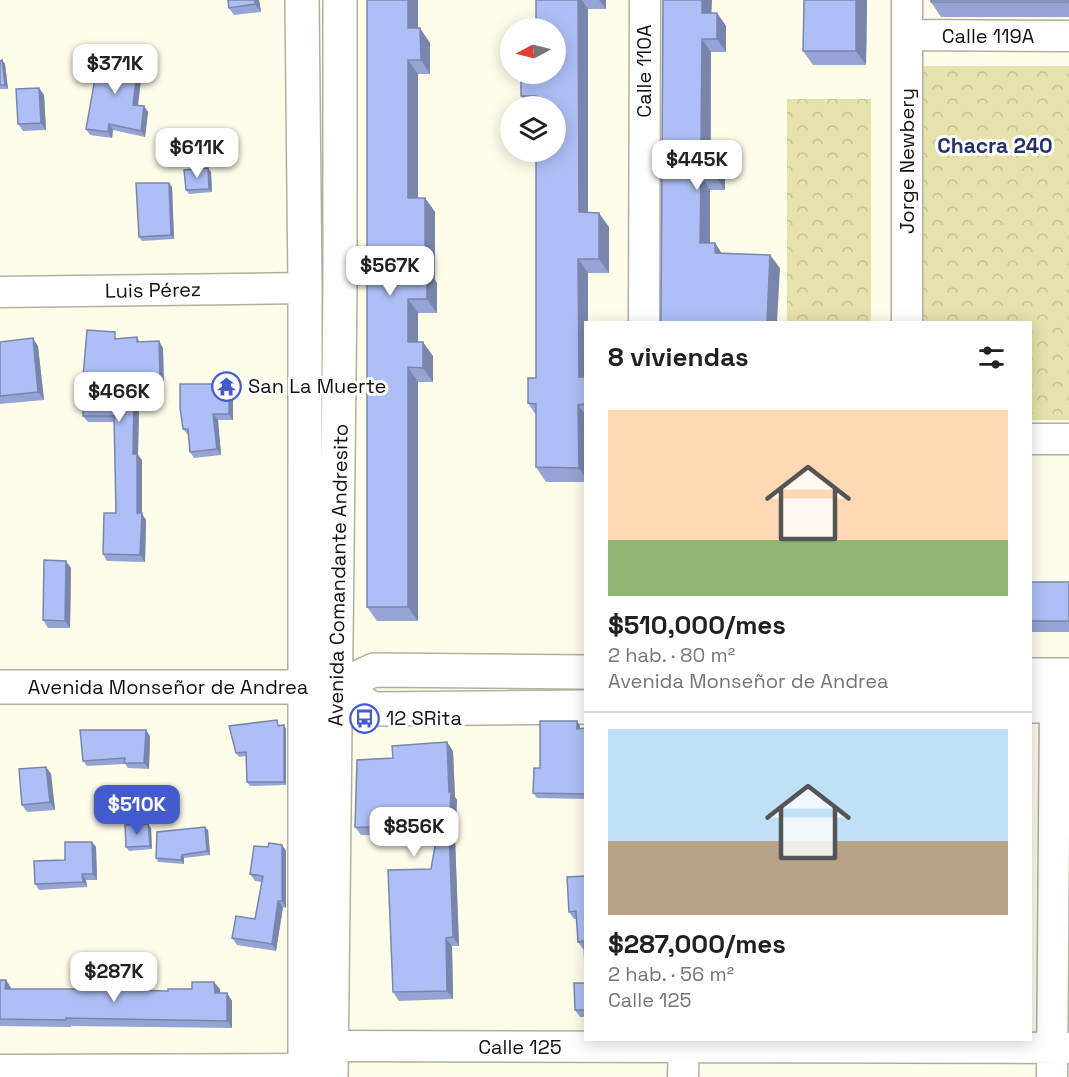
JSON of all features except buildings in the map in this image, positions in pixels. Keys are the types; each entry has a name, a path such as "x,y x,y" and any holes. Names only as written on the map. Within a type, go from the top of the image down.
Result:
{"main road":[{"name":"Avenida Comandante Andresito","path":"302,0 305,288 321,687"},
{"name":"Avenida Comandante Andresito","path":"318,1067 321,687 340,300 340,0"},
{"name":"Avenida Monseñor de Andrea","path":"0,687 321,687 374,670 584,672"},
{"path":"1032,675 1069,675"},
{"name":"Avenida Monseñor de Andrea","path":"321,687 373,709 584,707"}],"street":[{"name":"Calle 110A","path":"644,321 645,0"},
{"name":"Jorge Newbery","path":"907,0 907,321"},
{"name":"Calle 119A","path":"907,35 1069,36"},
{"name":"Luis Pérez","path":"0,292 305,288"},
{"path":"1032,439 1069,439"},
{"path":"1051,706 1058,1058"},
{"path":"683,1043 683,1077"},
{"name":"Calle 125","path":"0,1070 318,1067 683,1043 1058,1058"}],"green space":[{"path":"922,66 1069,66 1069,420 1032,420 1032,321 920,321"},
{"path":"787,99 871,99 871,321 787,321"}],"place":[{"name":"San La Muerte","path":"227,386"},
{"name":"12 SRita","path":"365,718"}],"district":[{"name":"Chacra 240","path":"995,146"}]}
